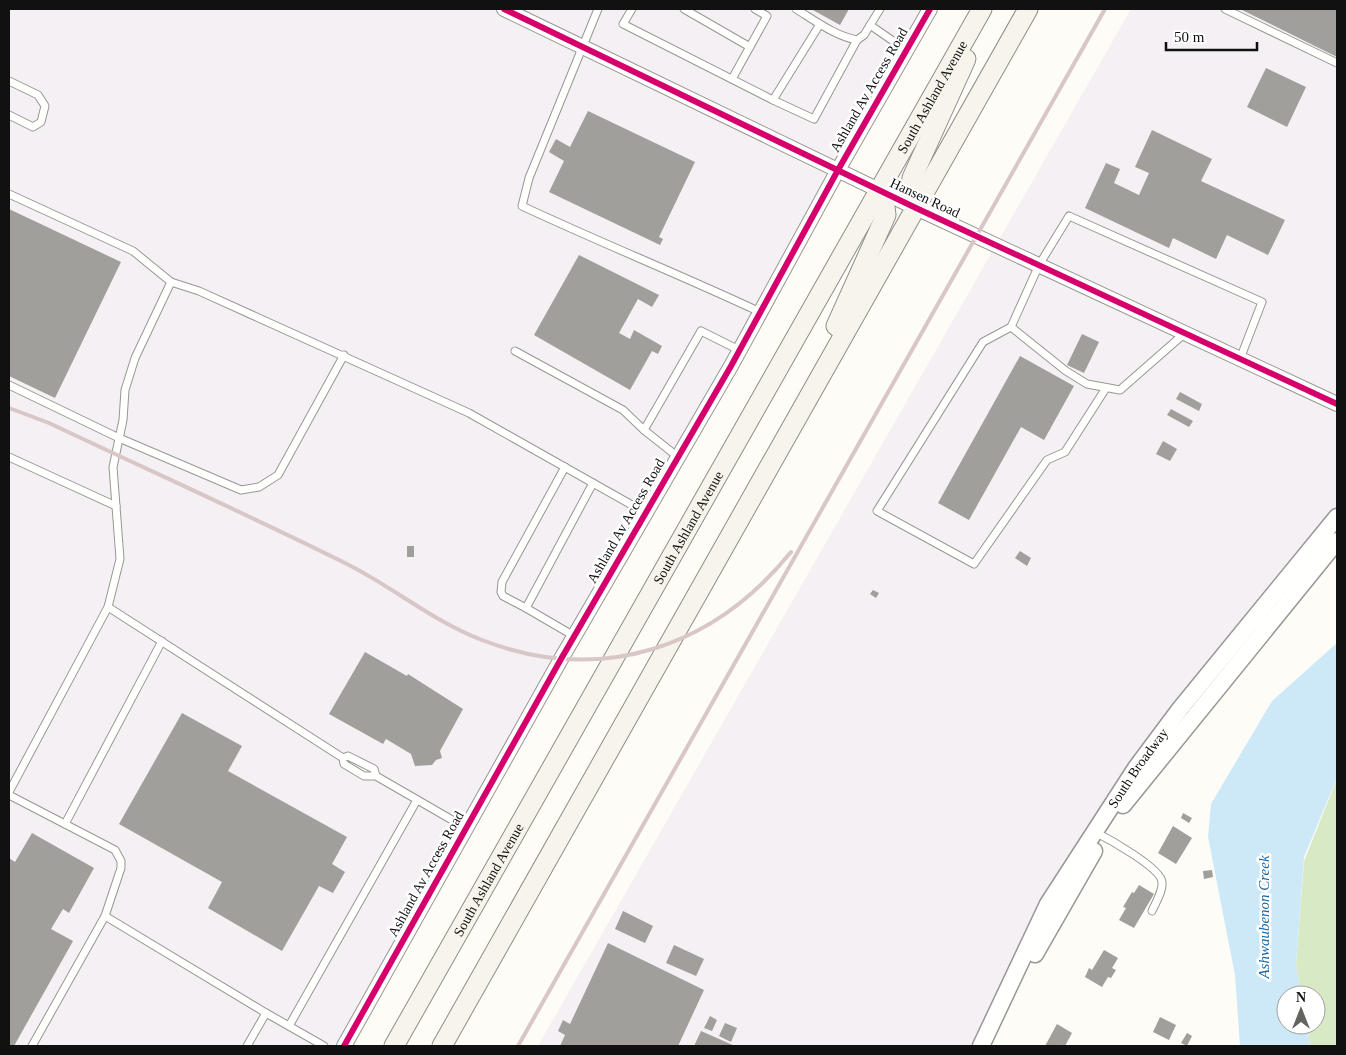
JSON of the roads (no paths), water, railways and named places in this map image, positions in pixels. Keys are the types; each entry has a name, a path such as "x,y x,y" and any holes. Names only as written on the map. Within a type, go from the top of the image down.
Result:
{"main road":[{"name":"South Ashland Avenue","path":"394,1046 982,9"},
{"path":"916,208 910,195 912,178 974,42 987,9"},
{"path":"442,1046 1028,9"},
{"path":"822,372 828,343 886,215 884,199 878,190"}],"street":[{"name":"Hansen Road","path":"504,9 878,190 1337,404"},
{"name":"Ashland Av Access Road","path":"344,1046 930,9"},
{"name":"South Broadway","path":"992,1046 1030,963 1062,910 1099,834 1131,776 1168,724 1337,517"},
{"name":"South Broadway","path":"981,1046 1048,904 1099,834 1169,746 1337,541"}],"lane":[{"path":"598,9 529,178 522,206 617,250 671,270 760,312"},
{"path":"632,9 623,24 814,120 856,40 864,35 880,9"},
{"path":"684,9 750,47"},
{"path":"732,79 767,16 755,9"},
{"path":"796,9 849,39 856,40"},
{"path":"1225,9 1337,63"},
{"path":"773,100 820,24"},
{"path":"870,25 906,50"},
{"path":"9,81 38,96 45,106 41,122 33,127 9,116"},
{"path":"9,194 133,251 170,282 199,291 469,413 646,513"},
{"path":"1106,388 1064,452 1047,460 974,564 877,512 983,342 1011,327 1039,265 1069,216 1262,302 1240,358"},
{"path":"32,1046 105,916 120,876 121,861 116,850 9,793 108,607 120,559 114,467 123,420 125,390 135,358 170,282"},
{"path":"1011,327 1066,371 1086,384 1120,390 1185,333"},
{"path":"644,430 700,332 739,350"},
{"path":"515,351 623,410 644,430 678,457"},
{"path":"9,385 119,438 241,490 259,488 278,475 344,355"},
{"path":"9,457 116,506"},
{"path":"565,467 502,582 500,592 503,596 574,636"},
{"path":"526,608 594,483"},
{"path":"108,607 344,758 348,756 374,769 376,776"},
{"path":"65,824 162,642"},
{"path":"344,758 344,764 364,776 376,776 466,828"},
{"path":"289,1026 417,800"},
{"path":"1099,834 1155,870 1162,879 1162,887 1152,911"},
{"path":"105,916 324,1046"},
{"path":"248,1046 266,1013"}],"water":[{"name":"Ashwaubenon Creek","path":"1337,643 1337,778 1304,857 1296,965 1299,985 1276,985 1276,1035 1308,1035 1310,1046 1240,1046 1235,975 1208,837 1211,804 1272,701"}],"railway":[{"path":"518,1046 1105,9"},
{"path":"9,408 49,423 347,564 464,633 526,653 570,659 611,658 652,649 690,634 727,613 760,585 791,552"}]}
